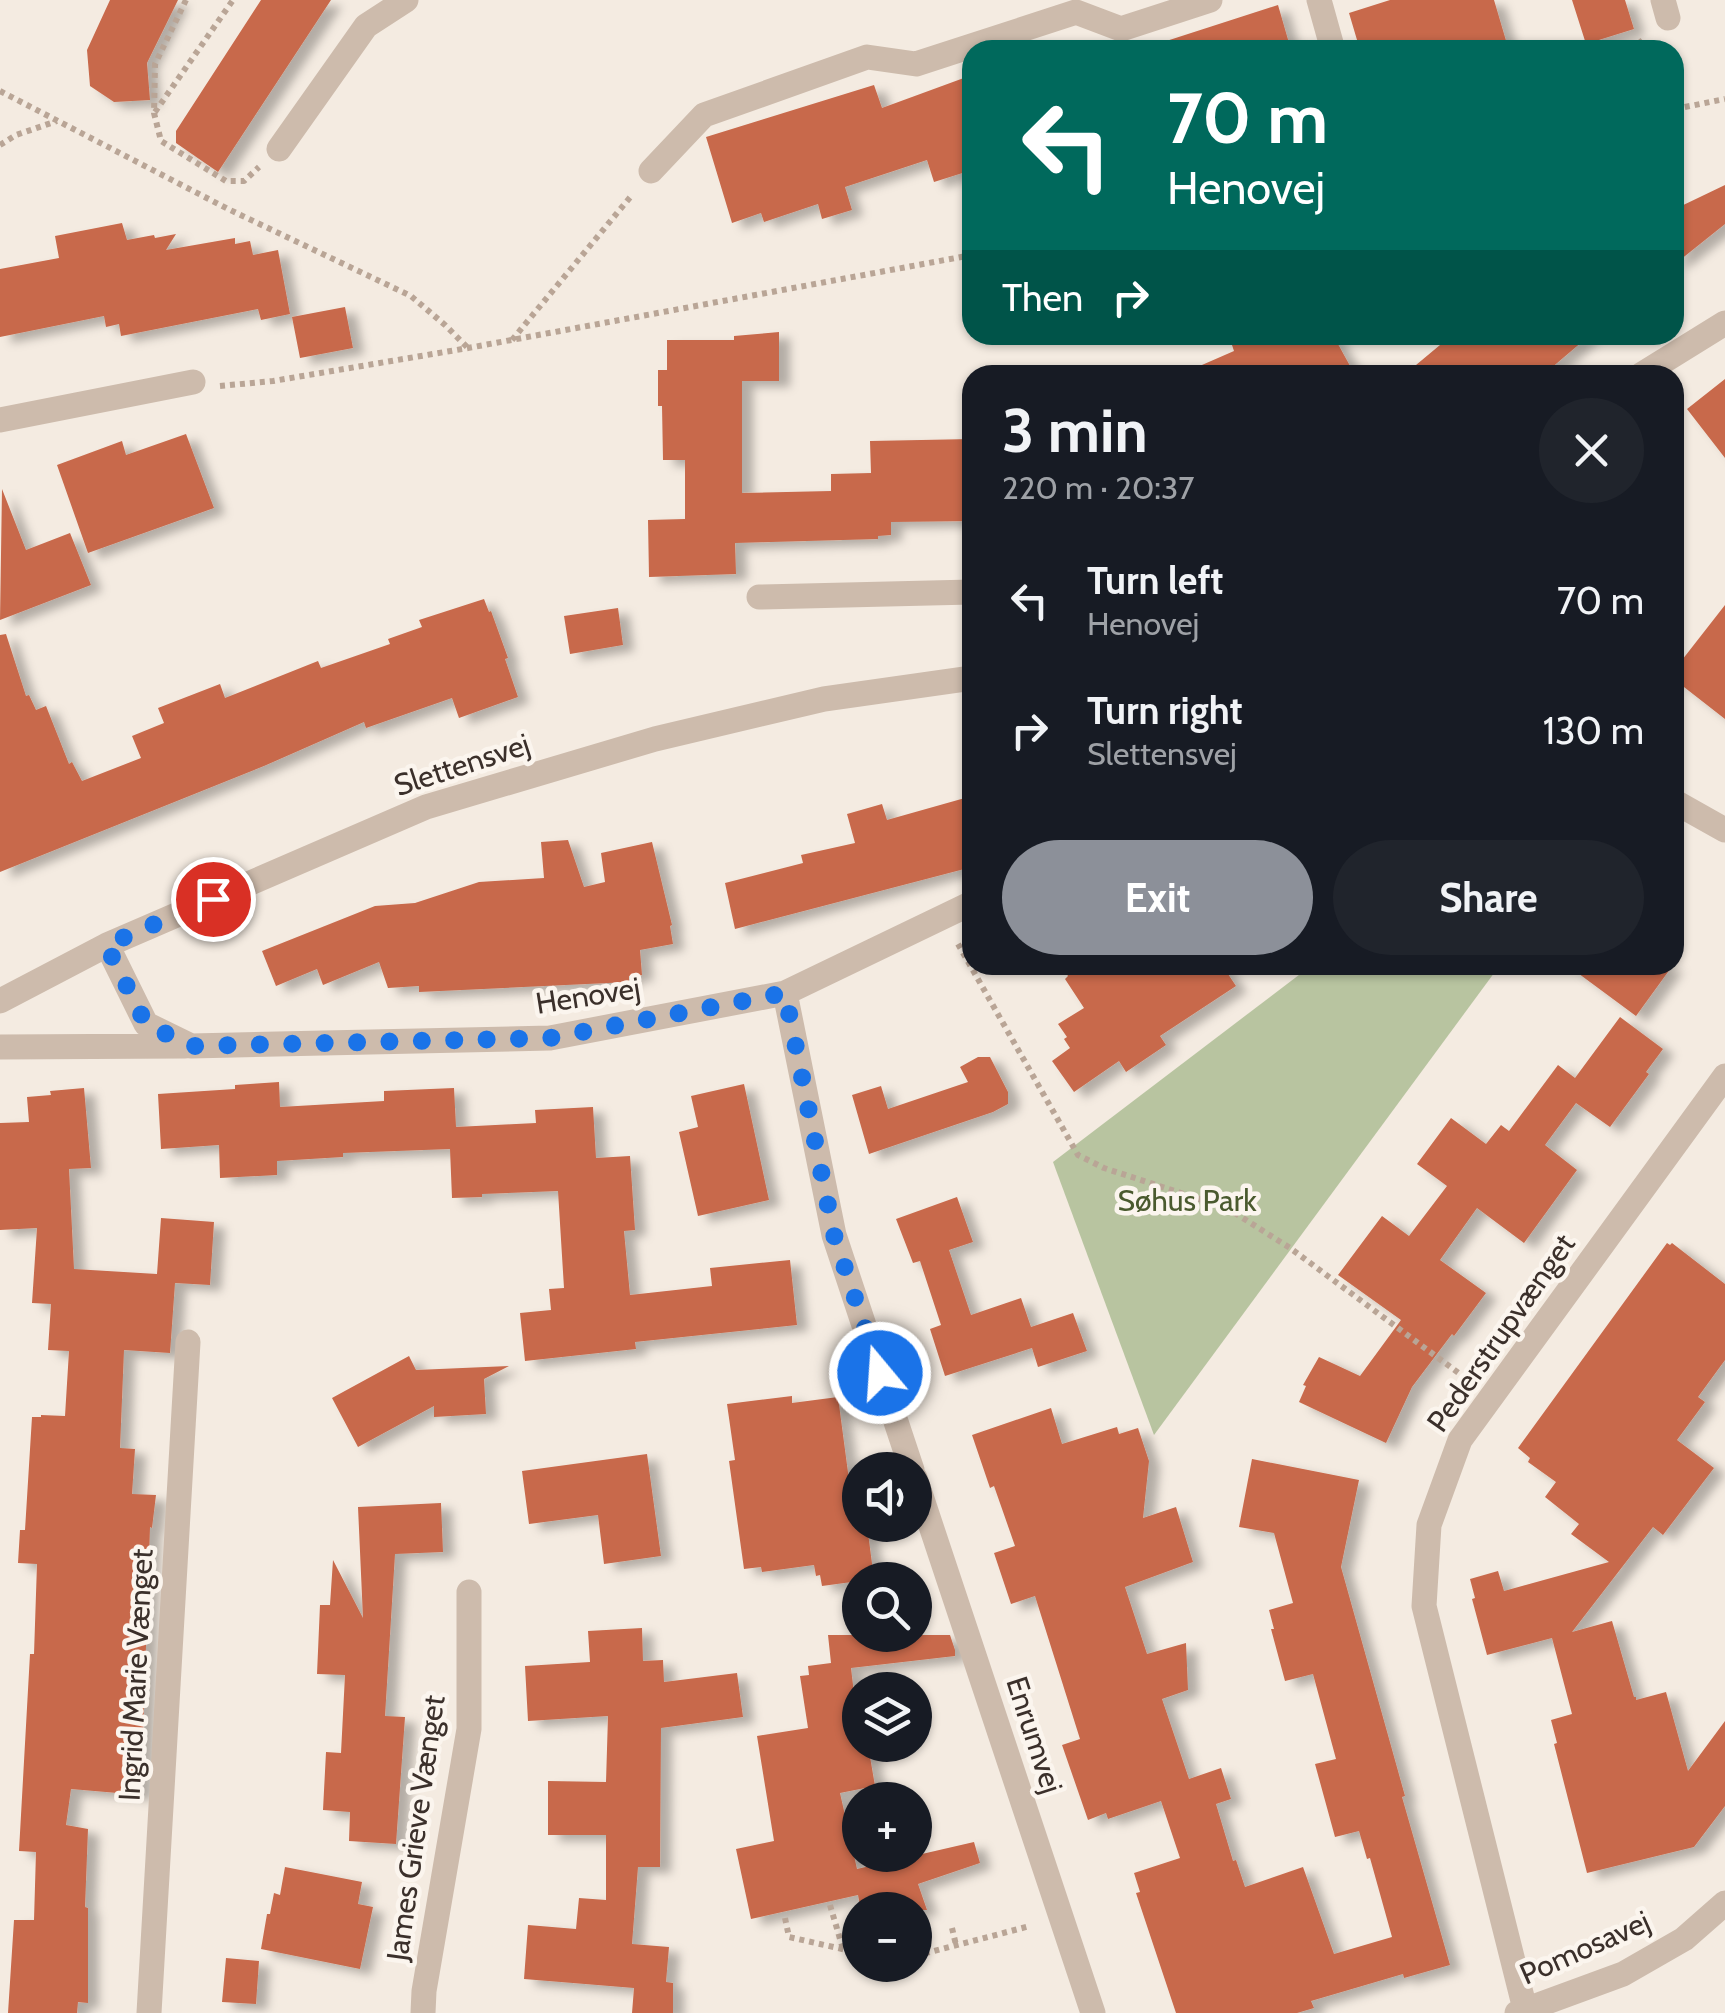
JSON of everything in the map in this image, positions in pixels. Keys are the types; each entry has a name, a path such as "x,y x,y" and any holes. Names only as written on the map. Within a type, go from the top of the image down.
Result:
{"street":[{"path":"279,149 366,26 406,0"},
{"path":"990,40 1076,12 1121,29 1210,0"},
{"path":"1319,0 1330,40"},
{"path":"651,171 704,115 867,57 916,64 962,49"},
{"path":"1658,365 1725,323"},
{"path":"0,420 193,382"},
{"path":"760,597 962,592"},
{"name":"Slettensvej","path":"0,1001 106,945 426,807 655,739 824,699 962,679"},
{"path":"1684,807 1725,830"},
{"name":"Henovej","path":"0,1046 550,1038 785,993 962,907"},
{"name":"Henovej","path":"106,945 146,1024 191,1046"},
{"path":"785,993 834,1235 906,1452"},
{"name":"Pederstrupvænget","path":"1523,2012 1424,1606 1429,1525 1460,1440 1725,1076"},
{"name":"Ingrid Marie Vænget","path":"149,2013 188,1342"},
{"name":"Enrumvej","path":"932,1530 1093,2013"},
{"name":"James Grieve Vænget","path":"423,2013 469,1729 469,1592"},
{"name":"Pomosavej","path":"1523,2012 1622,1974 1684,1939 1725,1904"}],"path":[{"path":"186,0 155,64 154,113 162,141 226,181 244,181 279,149"},
{"path":"154,113 233,0"},
{"path":"0,91 228,209 412,296 468,348"},
{"path":"1684,107 1725,99"},
{"path":"0,145 16,135 57,122"},
{"path":"512,340 651,171"},
{"path":"193,382 216,387 273,382 962,256"},
{"path":"942,917 962,952"},
{"path":"975,975 1078,1155 1104,1168 1227,1208 1290,1248 1491,1397"},
{"path":"830,1905 842,1946"},
{"path":"785,1918 789,1936 842,1949"},
{"path":"932,1951 1060,1918"},
{"path":"952,1928 956,1945"}],"green space":[{"name":"Søhus Park","path":"1299,975 1493,975 1154,1435 1053,1162"}],"building":[{"path":"110,0 178,0 147,63 150,100 114,102 90,86 87,50"},
{"path":"261,0 331,0 218,172 176,143 176,131"},
{"path":"1390,0 1494,0 1506,40 1357,40 1349,13"},
{"path":"1572,0 1625,0 1634,29 1599,40 1585,40"},
{"path":"1278,5 1288,40 1169,40"},
{"path":"962,79 962,173 934,182 927,160 845,187 852,210 822,219 818,204 764,222 761,213 732,223 706,137 874,85 882,108"},
{"path":"1725,185 1725,224 1684,257 1684,205"},
{"path":"122,223 127,240 176,234 166,250 235,238 235,244 250,241 253,255 278,250 290,314 261,320 258,309 121,336 119,324 106,327 104,316 0,337 0,269 59,258 55,236"},
{"path":"345,307 353,348 300,358 292,317"},
{"path":"779,332 779,381 742,381 742,493 831,491 831,474 871,473 870,441 962,439 962,521 891,522 891,535 878,539 735,543 736,574 649,577 648,520 685,519 685,460 663,460 658,370 667,370 667,340 734,340 734,336"},
{"path":"1232,345 1338,345 1350,365 1202,365 1234,351"},
{"path":"1440,345 1578,345 1555,365 1416,365"},
{"path":"1725,379 1725,458 1687,409"},
{"path":"186,434 214,508 88,553 57,465 122,441 126,455"},
{"path":"2,489 26,550 70,533 91,585 0,620"},
{"path":"484,599 508,658 505,659 518,697 459,718 452,698 366,728 364,722 0,872 0,635 6,634 26,696 29,695 36,710 46,706 69,764 72,762 82,781 141,758 132,736 164,723 158,708 220,684 225,698 318,661 321,668 390,644 388,639 422,627 419,620"},
{"path":"1725,605 1725,719 1684,687 1684,657"},
{"path":"618,608 623,645 570,654 564,616"},
{"path":"962,799 962,870 735,929 725,883 803,863 801,855 855,843 847,814 882,804 887,820"},
{"path":"568,840 584,887 605,882 601,853 652,842 673,944 640,950 642,975 629,976 629,982 419,992 419,986 388,988 379,962 323,985 317,969 276,986 262,951 375,906 415,903 479,882 544,878 541,842"},
{"path":"1229,975 1236,986 1160,1036 1166,1045 1126,1072 1119,1061 1074,1092 1052,1061 1070,1048 1058,1024 1084,1008 1065,979"},
{"path":"1581,975 1666,975 1636,1016"},
{"path":"1620,1017 1663,1049 1610,1127 1576,1103 1545,1145 1577,1170 1524,1243 1477,1208 1440,1260 1486,1293 1412,1387 1386,1443 1299,1402 1306,1386 1303,1385 1319,1357 1360,1376 1401,1320 1338,1275 1382,1216 1409,1236 1447,1186 1417,1164 1451,1118 1486,1144 1501,1125 1509,1131 1558,1065 1575,1078"},
{"path":"978,1057 990,1057 1008,1092 1008,1104 869,1154 852,1095 881,1086 888,1109 968,1082 960,1067"},
{"path":"279,1082 280,1107 384,1101 384,1091 454,1088 456,1127 536,1123 535,1110 593,1107 596,1158 630,1156 635,1230 624,1231 630,1295 712,1286 710,1268 790,1260 797,1325 635,1342 636,1349 525,1361 520,1313 551,1310 549,1289 564,1288 558,1191 452,1198 450,1149 343,1153 343,1157 277,1161 277,1175 220,1178 219,1145 161,1149 158,1094"},
{"path":"744,1084 769,1200 698,1216 679,1132 698,1127 691,1096"},
{"path":"84,1088 91,1168 69,1169 74,1269 157,1274 161,1218 214,1222 210,1285 175,1283 170,1353 124,1350 120,1448 135,1449 132,1494 156,1495 150,1527 141,1795 71,1789 66,1825 88,1829 88,2003 78,2002 77,2013 8,2013 14,1920 34,1920 36,1852 19,1851 37,1564 18,1563 20,1530 25,1530 32,1417 65,1416 69,1351 48,1350 51,1304 32,1303 37,1228 0,1230 0,1123 29,1122 27,1097"},
{"path":"957,1197 973,1242 949,1250 971,1315 1021,1298 1031,1327 1073,1313 1087,1351 1038,1367 1032,1348 945,1376 930,1329 941,1325 920,1261 913,1263 896,1219"},
{"path":"1667,1243 1725,1284 1725,1360 1698,1397 1705,1402 1677,1440 1714,1468 1663,1535 1653,1527 1572,1632 1612,1621 1636,1700 1666,1692 1688,1771 1725,1721 1725,1806 1694,1847 1587,1873 1554,1744 1557,1743 1551,1720 1572,1714 1552,1638 1487,1655 1470,1579 1498,1571 1504,1591 1609,1562 1571,1534 1579,1524 1545,1497 1556,1482 1528,1462 1530,1458 1518,1448"},
{"path":"409,1356 416,1370 509,1366 484,1379 486,1414 434,1417 434,1406 358,1447 332,1398"},
{"path":"792,1396 792,1403 838,1397 845,1452 842,1452 842,1542 869,1542 872,1562 842,1562 842,1583 822,1586 814,1565 762,1572 761,1567 744,1569 729,1461 735,1460 727,1404"},
{"path":"1051,1408 1062,1444 1117,1427 1119,1434 1138,1428 1149,1461 1143,1518 1176,1507 1193,1562 1125,1587 1147,1654 1186,1643 1188,1690 1162,1699 1189,1779 1221,1768 1231,1799 1216,1804 1245,1887 1303,1867 1334,1954 1392,1937 1359,1831 1335,1837 1315,1764 1336,1759 1313,1674 1285,1681 1269,1610 1293,1603 1274,1533 1239,1527 1252,1459 1359,1480 1341,1567 1450,1965 1404,1978 1403,1974 1311,2001 1314,2008 1297,2013 1176,2013 1136,1893 1140,1892 1134,1873 1180,1858 1161,1801 1108,1819 1106,1813 1088,1820 1062,1745 1080,1739 1035,1596 1011,1604 994,1553 1015,1546 972,1435"},
{"path":"647,1454 661,1556 604,1564 598,1515 529,1524 522,1471"},
{"path":"441,1503 443,1552 395,1554 385,1716 405,1717 396,1844 349,1841 350,1812 323,1810 326,1752 341,1753 345,1675 317,1674 320,1605 330,1605 333,1560 363,1618 358,1507"},
{"path":"642,1628 643,1661 663,1660 664,1682 737,1673 743,1717 661,1728 660,1867 638,1867 632,1944 669,1947 666,1982 673,1983 673,2013 632,2013 634,1988 524,1979 528,1925 576,1929 579,1898 606,1900 606,1835 548,1835 548,1781 606,1782 608,1716 528,1721 525,1666 590,1662 588,1631"},
{"path":"828,1635 842,1635 842,1652 932,1652 932,1635 950,1635 955,1650 955,1656 842,1672 842,1762 871,1762 874,1782 842,1782 842,1872 932,1872 932,1852 974,1842 980,1863 918,1884 921,1892 842,1892 842,1899 751,1919 736,1849 774,1841 757,1736 808,1728 800,1676 809,1675 808,1666 831,1663"},
{"path":"285,1867 362,1882 358,1904 373,1907 360,1969 261,1949 267,1914 274,1893 280,1895"},
{"path":"226,1958 259,1961 256,2004 222,2002"}],"route":[{"path":"213,899 106,945 146,1024 191,1046 550,1038 785,993 834,1235 880,1373"}]}
